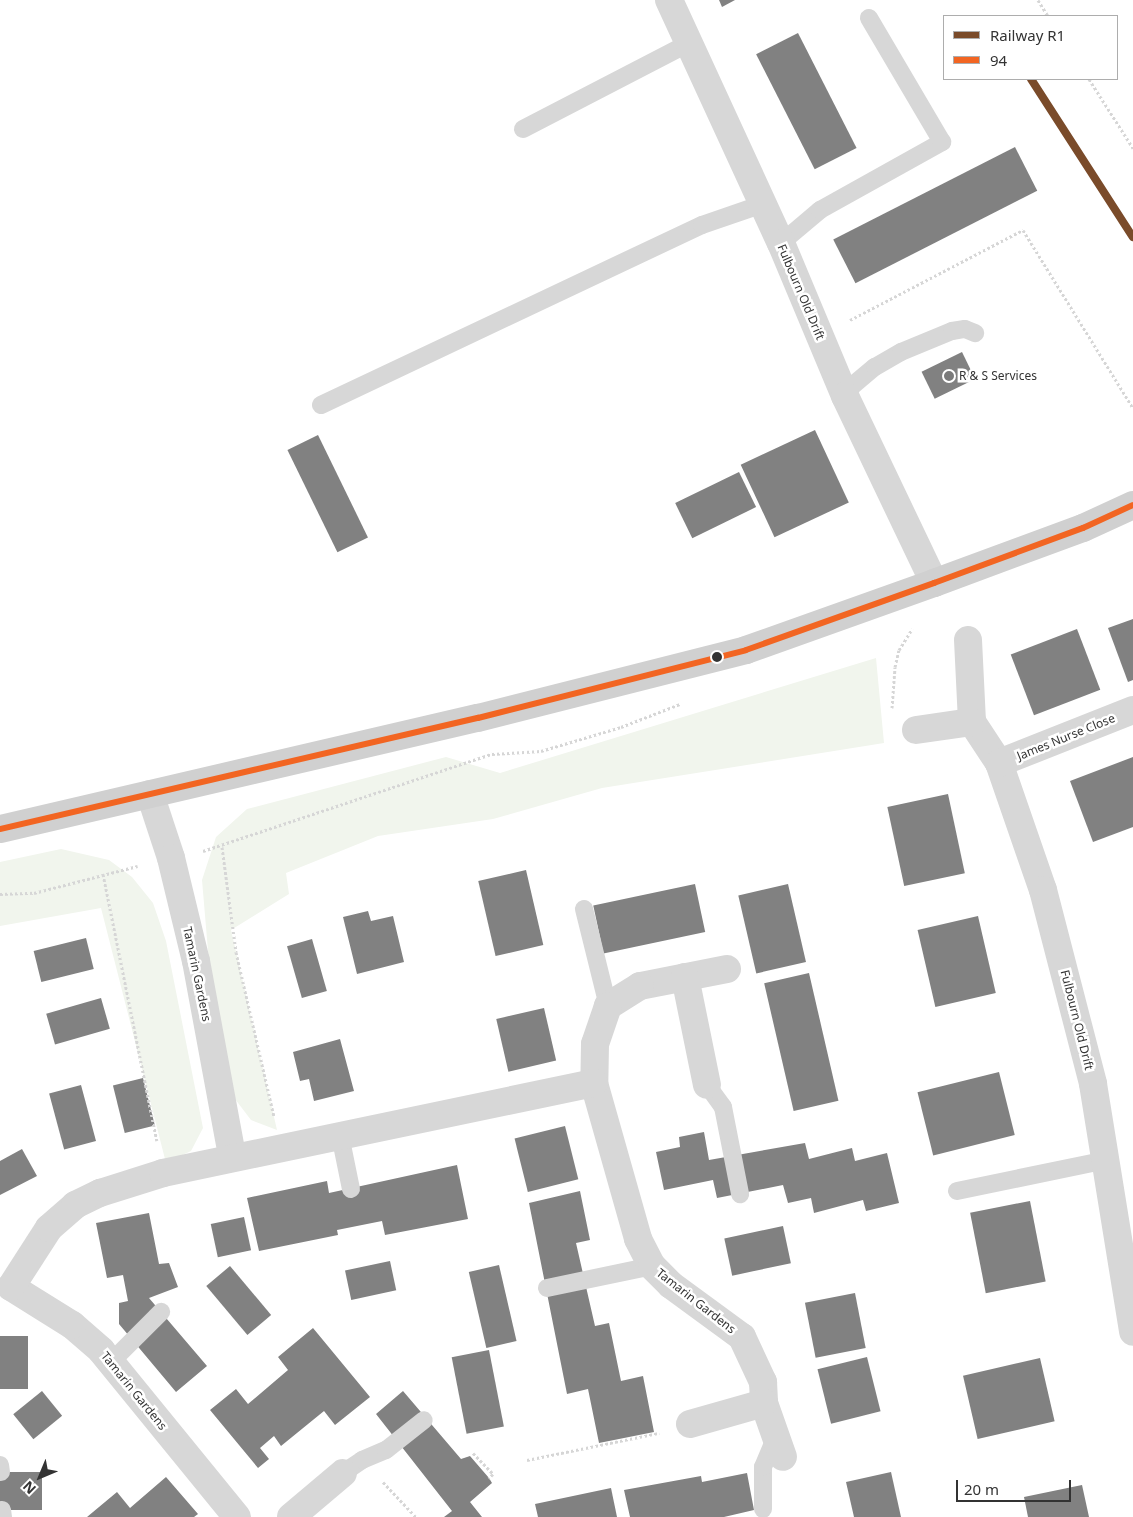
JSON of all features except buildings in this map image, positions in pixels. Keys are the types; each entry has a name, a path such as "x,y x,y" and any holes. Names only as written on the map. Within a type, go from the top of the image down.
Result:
{"street":[{"name":"Fulbourn Old Drift","path":"669,0 781,243 845,396 934,584"},
{"path":"0,828 478,718 746,650 934,584 1083,528 1133,505"},
{"name":"Fulbourn Old Drift","path":"968,640 972,722 999,764 1042,890 1093,1084 1107,1160 1133,1332"},
{"name":"James Nurse Close","path":"999,764 1133,710"},
{"path":"916,730 972,722"},
{"name":"Tamarin Gardens","path":"150,794 171,858 196,961 232,1156"},
{"path":"608,1006 640,986 727,969"},
{"path":"685,977 707,1085"},
{"name":"Tamarin Gardens","path":"608,1006 594,1044 594,1083 638,1239 652,1266 671,1284 742,1337 763,1382 764,1403 780,1447"},
{"name":"Tamarin Gardens","path":"237,1517 111,1362 72,1325 5,1284 50,1228 75,1205 100,1193 163,1173 232,1156 282,1148 594,1083"},
{"path":"690,1424 764,1403"},
{"path":"291,1517 352,1466"}],"lane":[{"path":"781,243 820,210 942,142 869,18"},
{"path":"523,130 689,43"},
{"path":"321,405 702,225 763,204"},
{"path":"845,396 852,386 875,367 901,352 952,331 965,329 976,333"},
{"path":"584,908 608,1006"},
{"path":"707,1085 723,1107 740,1194"},
{"path":"340,1135 351,1189"},
{"path":"957,1191 1107,1160"},
{"path":"547,1288 652,1266"},
{"path":"111,1362 161,1312"},
{"path":"352,1466 386,1450 424,1420"},
{"path":"763,1509 763,1467 780,1447"},
{"path":"0,1465 1,1472"}],"path":[{"path":"1038,0 1047,15"},
{"path":"1090,80 1133,148"},
{"path":"820,336 1022,230 1133,408"},
{"path":"906,628 914,625 899,650 891,704 902,725 916,730"},
{"path":"0,894 34,893 103,874 222,847 492,754 541,751 621,727 683,704"},
{"path":"222,847 236,952 282,1148"},
{"path":"103,874 163,1173"},
{"path":"528,1460 657,1434 690,1424"},
{"path":"473,1453 493,1474 490,1478"},
{"path":"352,1466 416,1517"}],"shaded area":[{"path":"876,658 884,743 602,788 493,819 378,836 286,873 289,894 231,930 277,1130 251,1120 235,1099 211,986 202,880 216,837 247,809 446,757 500,773"},
{"path":"61,849 109,860 132,877 153,903 166,941 203,1128 191,1151 166,1163 101,908 0,926 0,862"}],"rail line":[{"name":"R1","path":"1032,80 1133,237"}],"transit line":[{"name":"94","path":"0,829 478,718 746,650 1083,528 1133,505"}],"place":[{"name":"R & S Services","path":"949,376"}]}
